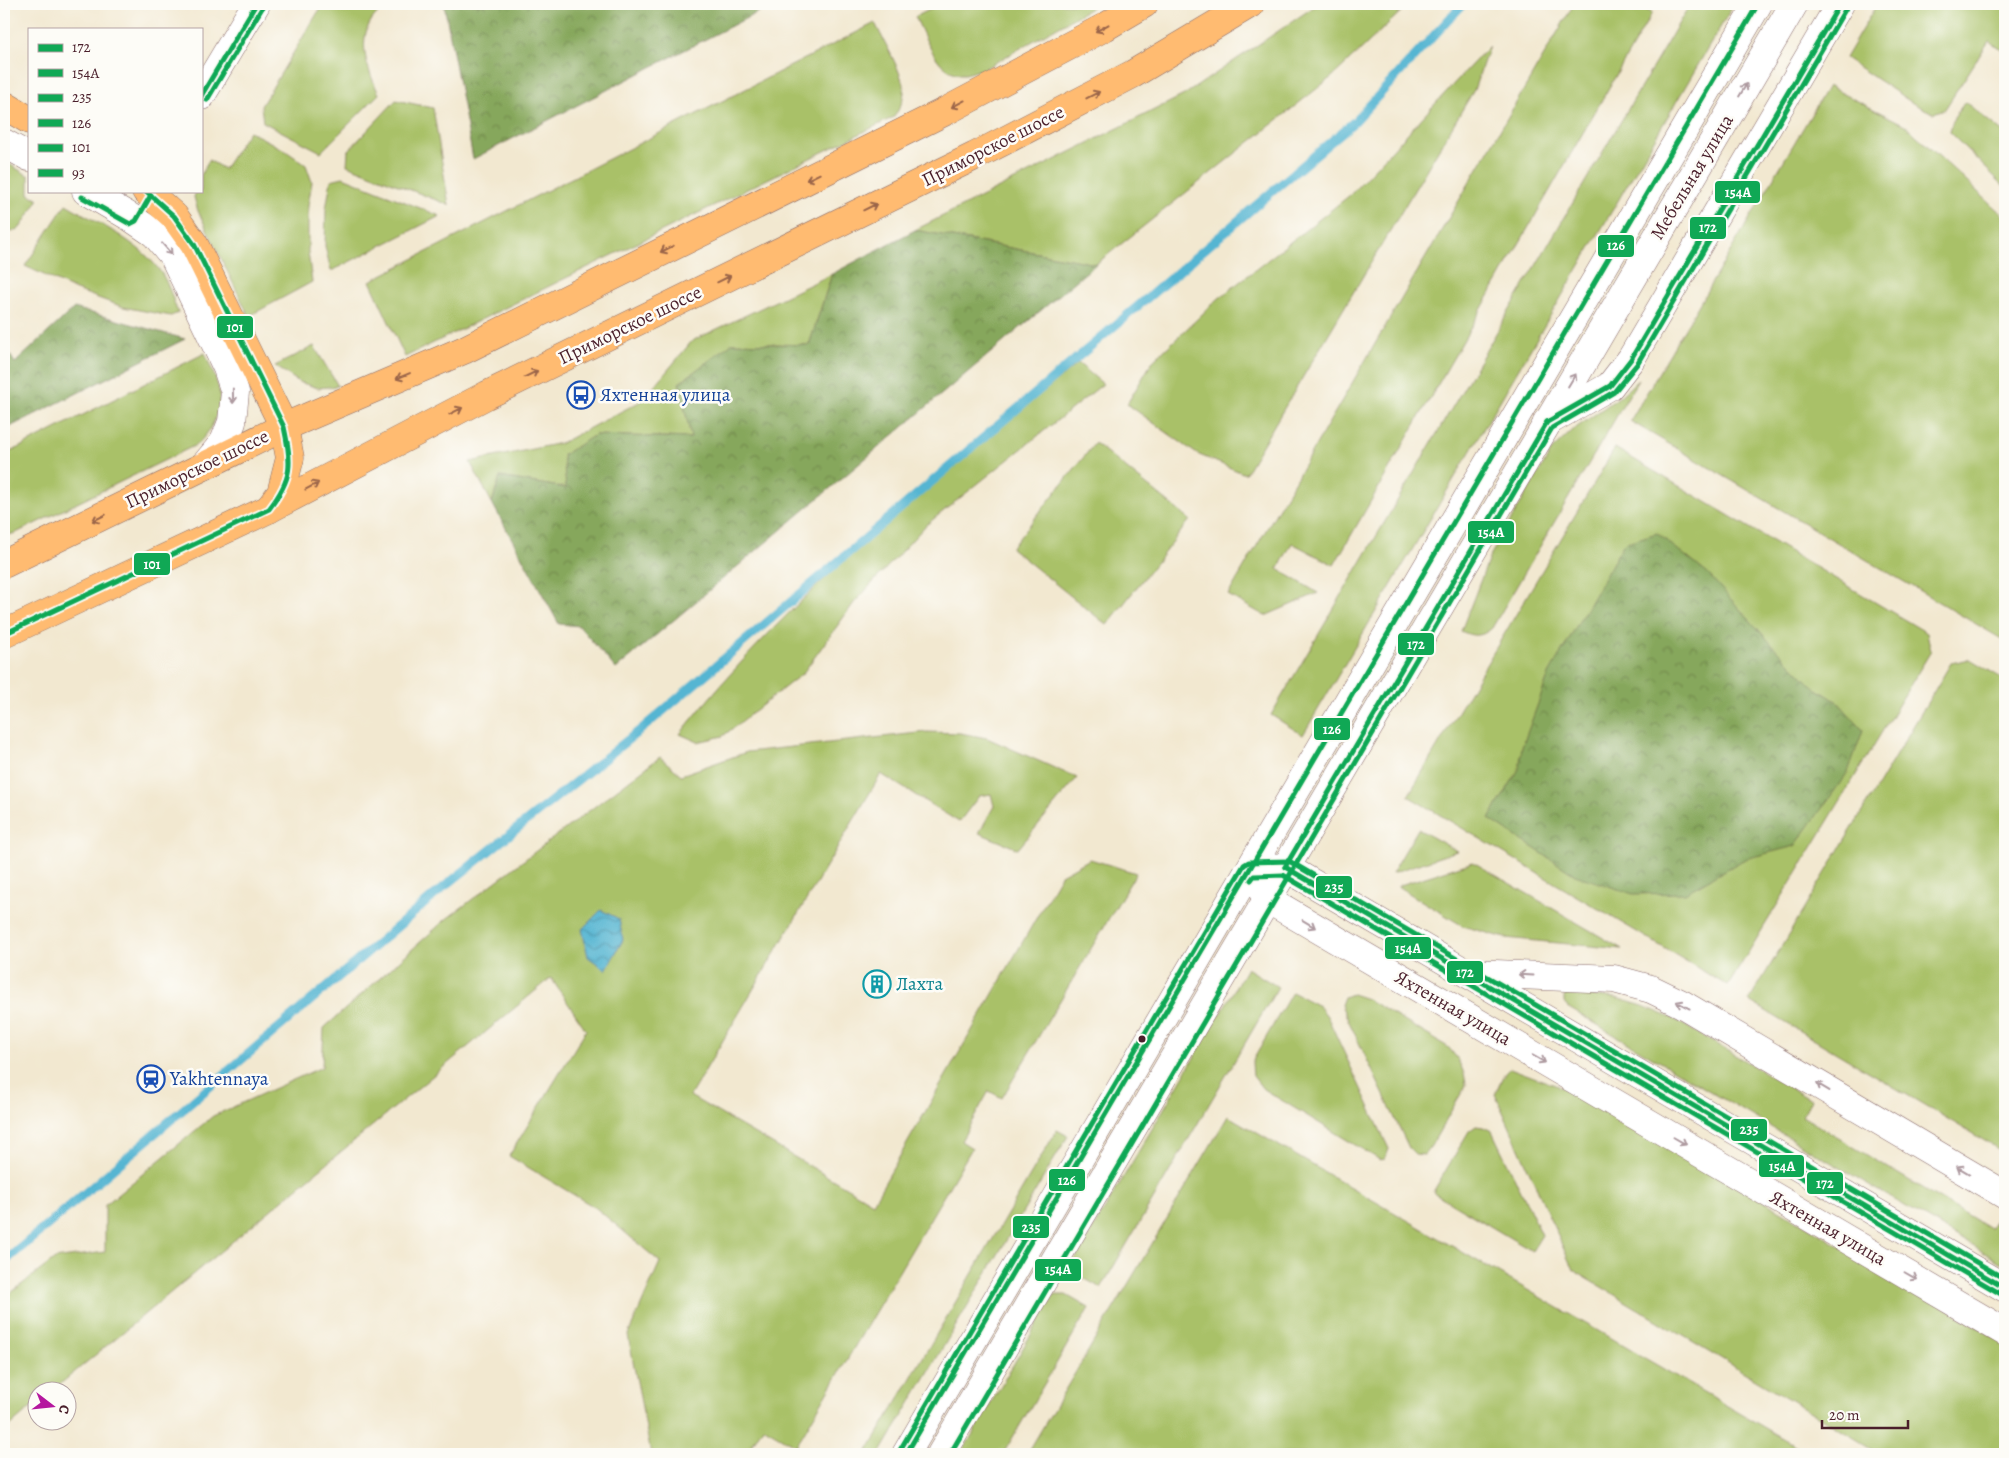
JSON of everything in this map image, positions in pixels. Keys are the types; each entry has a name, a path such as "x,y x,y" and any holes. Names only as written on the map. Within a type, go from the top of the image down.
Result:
{"main road":[{"name":"Приморское шоссе","path":"4,564 284,427 464,350 946,111 1105,27 1144,4"},
{"name":"Приморское шоссе","path":"4,634 269,510 487,395 975,156 1133,74 1250,4"},
{"path":"4,105 28,119"},
{"path":"147,192 174,216 194,244 284,427 290,458 281,493 269,510"}],"street":[{"path":"202,94 256,4"},
{"name":"Мебельная улица","path":"906,1454 1758,4"},
{"name":"Мебельная улица","path":"1267,899 1794,4"},
{"path":"1547,422 1610,386 1631,359 1840,4"},
{"path":"4,143 28,157"},
{"path":"88,192 155,234 174,257 227,368 235,392 232,422 224,442 204,466"},
{"path":"130,217 145,192"},
{"path":"941,1454 1267,899 1250,869 1285,867"},
{"name":"Яхтенная улица","path":"1285,867 1468,972 2005,1288"},
{"name":"Яхтенная улица","path":"1267,899 2005,1332"},
{"path":"1468,972 1614,979 1651,989 1682,1004 2005,1194"}],"green space":[{"path":"323,4 389,4 377,13 370,23 364,46 369,70 379,94 321,152 263,122 261,106"},
{"path":"444,4 774,4 473,159"},
{"path":"941,4 1098,4 984,69 965,74 955,73 947,69 940,62 928,44 915,17"},
{"path":"1318,4 1409,4 1333,76 1096,264 915,230 1184,95"},
{"path":"1574,4 1636,4 1652,13 1334,565 1292,543 1278,569 1318,593 1265,616 1228,595"},
{"path":"1690,4 1734,4 1303,735 1271,715"},
{"path":"1877,4 2005,4 2005,52 1989,41 1945,109 1933,113 1914,104 1845,58"},
{"path":"875,23 897,68 903,85 903,99 894,117 405,357 370,281"},
{"path":"1489,46 1474,90 1245,474 1197,454 1127,404 1152,362 1218,299 1350,195"},
{"path":"1828,86 1905,125 2005,217 2005,641 1630,421"},
{"path":"396,100 433,108 449,205 347,165 348,151"},
{"path":"1965,102 2005,134 2005,187 1949,132 1954,117"},
{"path":"249,131 283,149 306,165 312,182 308,205 308,252 312,282 249,316 198,211 194,197 196,192 202,192 202,173 209,160 224,169"},
{"path":"4,161 28,175 28,192 39,199 20,228 4,235"},
{"path":"343,177 440,216 331,271 325,246 326,209 331,180"},
{"path":"66,204 118,234 142,252 162,274 178,313 171,316 123,307 76,290 25,266"},
{"path":"915,230 1096,264 616,669 579,626 559,624 492,503 500,477 566,488 563,455 595,435 691,438 679,383 732,343 809,345 832,274"},
{"path":"832,274 809,345 732,343 692,438 595,435 566,488 500,477 492,503 470,462 561,443 643,400 692,341"},
{"path":"74,308 185,339 4,430 4,345 15,363"},
{"path":"314,346 338,386 318,388 299,382 275,366"},
{"path":"205,353 218,386 219,402 212,426 202,440 196,445 16,533 4,536 4,455"},
{"path":"1078,363 1103,384 926,525 854,603 803,673 723,736 698,742 680,734 770,632 818,584 869,538"},
{"path":"1638,380 1492,628 1485,633 1477,635 1461,631 1490,556 1552,450 1573,430 1619,397"},
{"path":"1095,443 1190,520 1107,625 1011,548"},
{"path":"1615,448 1927,633 1931,651 1728,986 1408,796"},
{"path":"1657,533 1708,574 1776,649 1814,687 1838,702 1863,730 1848,772 1795,846 1745,859 1685,893 1633,894 1575,875 1489,819 1519,769 1522,747 1549,674 1624,543"},
{"path":"1970,659 2005,680 2005,1153 1749,1001 1951,663"},
{"path":"927,732 960,733 987,738 1077,778 1018,849 979,833 994,806 991,794 979,796 959,822 881,774 690,1096 873,1203 1061,875 1090,859 1136,873 1002,1098 989,1091 961,1141 972,1148 796,1446 763,1427 746,1454 651,1454 628,1335 660,1262 596,1208 509,1156 586,1030 551,978 65,1380 28,1380 28,1411 4,1431 4,1298 55,1259 105,1252 105,1205 213,1116 322,1067 324,1028 445,920 660,757 681,775 747,752"},
{"path":"1418,829 1457,851 1392,873"},
{"path":"1473,862 1622,949 1505,938 1463,926 1397,886"},
{"path":"1247,968 1278,987 1101,1288 1078,1275 1071,1266"},
{"path":"1292,992 1319,1006 1327,1016 1389,1149 1385,1159 1380,1160 1263,1089 1253,1076 1252,1062"},
{"path":"1568,993 1616,998 1643,1006 1672,1018 1811,1100 1802,1116 1990,1229 2000,1211 2005,1214 2005,1265 1567,1007 1564,1003 1564,997"},
{"path":"1352,994 1367,999 1448,1047 1462,1069 1466,1085 1424,1155 1415,1154 1409,1148 1341,1005 1344,997"},
{"path":"1510,1068 1587,1097 2005,1343 2005,1454 1881,1454 1573,1270 1495,1094 1505,1073"},
{"path":"1228,1116 1810,1454 1027,1454"},
{"path":"1476,1126 1492,1131 1542,1235 1532,1251 1433,1192 1469,1131"},
{"path":"1057,1130 1068,1136 880,1454 866,1454"},
{"path":"1054,1295 1066,1295 1089,1308 1003,1454 961,1454"}],"water":[{"path":"601,910 619,919 623,940 606,970 588,957 582,929"}],"waterway":[{"path":"4,1262 444,887 644,727 1355,121 1463,4"}],"transit line":[{"name":"101","path":"202,94 256,4"},
{"name":"126","path":"906,1454 1758,4"},
{"name":"172","path":"1547,422 1610,386 1631,359 1840,4"},
{"name":"93","path":"207,100 262,8"},
{"name":"154А","path":"950,1454 1552,428 1614,392 1637,364 1846,8"},
{"name":"101","path":"4,634 269,509 283,488 286,479 289,461 284,427 194,244 174,216 147,192"},
{"name":"93","path":"82,197 130,224 136,221 151,195"},
{"name":"172","path":"1285,867 1547,422"},
{"name":"235","path":"900,1450 1244,865 1249,862 1289,861 2005,1279"},
{"name":"172","path":"1285,867 2005,1288"},
{"name":"154А","path":"1251,880 1254,876 1283,875 2001,1294"}],"place":[{"name":"Яхтенная улица","path":"581,395"},
{"name":"Лахта","path":"877,984"},
{"name":"Yakhtennaya","path":"151,1079"}]}
